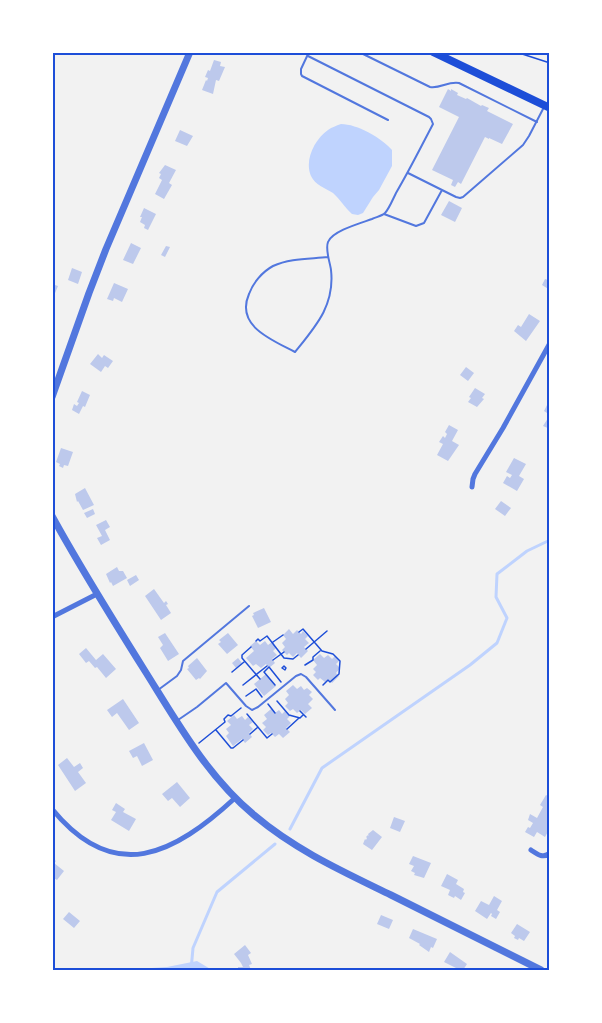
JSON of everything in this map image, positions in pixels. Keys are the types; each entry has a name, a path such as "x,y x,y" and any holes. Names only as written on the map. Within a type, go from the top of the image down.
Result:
{"main road":[{"path":"432,52 547,107"}],"street":[{"path":"52,397 106,249 190,52"},
{"path":"472,487 472,479 504,428 549,343"},
{"path":"52,516 97,594 177,721 194,747 235,798 273,830 323,861 497,947 537,970"},
{"path":"52,617 97,594"},
{"path":"52,809 84,841 99,848 138,854 165,848 181,840 216,816 235,798"},
{"path":"531,850 542,856 549,853"}],"lane":[{"path":"359,52 430,87 437,88 453,82 459,83 537,122"},
{"path":"328,257 284,262 262,274 245,302 246,314 252,325 261,333 295,352 321,319 328,304 332,287 328,242 342,230 384,214 433,124 431,119 405,104 308,54 300,72 302,76 388,120"},
{"path":"408,172 456,197 463,197 523,145 547,107"},
{"path":"384,214 419,226 424,223 442,190"},
{"path":"158,691 177,676 183,661 249,606"},
{"path":"177,721 226,683 244,705 252,710 301,674 336,710"}],"path":[{"path":"516,52 549,63"},
{"path":"299,632 303,629 320,651 333,654 340,661 339,674 317,690"},
{"path":"306,649 327,631"},
{"path":"273,643 283,635"},
{"path":"256,640 260,641 267,636 283,653 284,658 293,659 298,655"},
{"path":"251,647 242,655 260,679"},
{"path":"305,665 313,660 313,657 320,651"},
{"path":"273,660 283,653"},
{"path":"232,672 245,662"},
{"path":"243,685 266,668 269,667 282,682 277,686 264,672 266,668"},
{"path":"241,701 256,689 275,713"},
{"path":"272,695 290,715 300,718"},
{"path":"194,747 225,722 224,719 228,715 231,716 244,705"},
{"path":"287,729 305,716 300,711"},
{"path":"247,714 267,738 272,734"},
{"path":"250,734 258,728"},
{"path":"216,729 231,748 243,740"}],"water":[{"path":"341,124 369,132 392,150 392,166 379,190 363,213 358,215 352,214 333,193 315,182 309,170 310,157 315,144 323,134"},
{"path":"197,961 212,970 135,970 167,967"}],"building":[{"path":"214,60 221,62 220,66 225,67 219,81 216,80 213,94 202,90 208,78 205,77"},
{"path":"448,89 489,108 487,111 513,124 502,144 485,137 461,184 458,182 455,187 451,185 453,180 432,170 459,117 439,107"},
{"path":"180,130 193,136 187,146 175,141"},
{"path":"165,165 176,170 169,183 172,185 164,199 155,194 162,180 159,178 161,174 159,173"},
{"path":"449,201 462,208 455,222 441,215"},
{"path":"144,208 156,214 148,230 140,222"},
{"path":"131,243 141,248 133,264 123,260"},
{"path":"166,246 170,247 165,257 161,255"},
{"path":"72,268 82,272 78,284 68,280"},
{"path":"550,278 550,290 542,285 545,279"},
{"path":"114,283 128,289 122,302 114,298 113,301 107,299"},
{"path":"52,284 58,286 53,298 52,298"},
{"path":"529,314 540,321 526,341 514,331 518,325 521,327"},
{"path":"98,354 102,358 104,355 113,361 101,372 90,364"},
{"path":"466,367 474,373 468,381 460,375"},
{"path":"475,388 485,394 477,407 468,402"},
{"path":"82,391 90,395 79,414 72,410 74,404 77,406 79,403 77,402"},
{"path":"547,405 550,407 550,415 544,411"},
{"path":"550,415 550,429 543,426"},
{"path":"449,425 458,430 452,441 459,445 448,461 437,455 443,444 439,442 443,436 445,438"},
{"path":"61,448 73,452 68,466 64,465 63,468 56,462"},
{"path":"514,458 526,464 519,476 524,479 517,491 503,483 507,476 510,478 512,475 506,472"},
{"path":"85,488 94,505 83,510 75,494"},
{"path":"501,501 511,508 505,516 495,509"},
{"path":"93,509 95,514 87,518 84,513"},
{"path":"106,520 110,527 105,530 110,540 101,545 97,538 102,536 96,525"},
{"path":"117,567 127,578 113,586 106,574"},
{"path":"136,575 139,580 130,586 127,580"},
{"path":"154,589 164,603 166,601 171,613 161,620 145,596"},
{"path":"264,608 271,622 258,628 252,616 253,613"},
{"path":"289,629 293,634 297,630 301,634 303,631 308,636 305,639 309,643 304,647 308,651 301,658 297,653 293,657 282,650 285,647 282,643 286,639 283,635"},
{"path":"165,633 179,654 168,661 160,648 163,645 158,637"},
{"path":"228,633 238,645 227,654 218,644 221,642 219,640"},
{"path":"256,641 260,645 265,641 268,645 272,642 276,648 273,651 277,655 272,659 275,663 269,668 266,664 261,668 256,664 253,666 246,658 254,651 250,646"},
{"path":"86,648 96,660 103,654 116,669 106,678 97,667 95,668 89,661 86,663 79,654"},
{"path":"320,654 324,658 328,655 332,659 335,656 339,661 336,664 340,668 336,673 339,676 332,683 328,679 325,682 320,678 318,680 313,675 316,672 313,669 317,665 313,660"},
{"path":"197,658 207,671 196,680 187,669"},
{"path":"238,658 242,663 236,668 232,663"},
{"path":"266,674 276,686 264,696 254,684"},
{"path":"293,685 297,689 301,686 304,690 307,688 312,692 309,695 313,699 308,704 312,708 305,714 301,710 297,713 293,709 290,711 285,706 288,703 285,699 289,695 286,691"},
{"path":"123,699 139,723 129,730 117,713 112,717 107,710"},
{"path":"271,709 275,713 279,710 282,714 285,711 290,716 287,719 291,723 286,728 290,732 283,738 279,734 275,737 271,733 268,735 263,730 266,727 262,723 267,719 264,715"},
{"path":"234,715 237,719 242,716 245,720 248,717 253,722 249,725 253,729 249,733 252,737 245,743 242,739 233,746 226,736 229,733 226,729 231,725 227,721"},
{"path":"144,743 153,760 142,766 137,756 133,758 129,751"},
{"path":"67,758 74,767 80,763 83,768 78,772 86,783 75,791 58,765"},
{"path":"177,782 190,798 180,807 172,798 168,801 162,794"},
{"path":"546,795 550,797 550,828 545,837 537,832 534,837 525,832 533,823 528,820 530,814 537,818 543,807 540,805"},
{"path":"116,803 125,809 123,812 136,819 129,831 111,820 116,812 112,810"},
{"path":"394,817 405,821 400,832 390,828"},
{"path":"373,830 382,837 372,850 363,844"},
{"path":"413,856 431,863 424,878 414,875 415,873 411,871 414,866 409,864"},
{"path":"52,858 56,861 54,863 64,871 57,880 52,877"},
{"path":"447,874 458,880 456,884 464,889 465,893 461,900 448,895 450,890 441,886"},
{"path":"494,896 502,901 497,910 500,912 496,919 491,916 491,913 487,919 475,911 481,901 489,905"},
{"path":"69,912 80,921 74,928 63,919"},
{"path":"381,915 393,920 389,929 377,924"},
{"path":"517,924 530,932 524,941 514,938 515,936 511,933"},
{"path":"413,929 437,939 429,952 409,938"},
{"path":"245,945 251,953 248,955 252,964 249,965 251,970 238,970 238,967 243,967 234,954"},
{"path":"450,952 467,964 463,970 455,970 456,968 444,962"}],"waterway":[{"path":"290,829 322,768 470,665 497,643 507,618 496,597 497,574 527,551 550,540"},
{"path":"191,970 193,948 217,892 275,844"}]}
